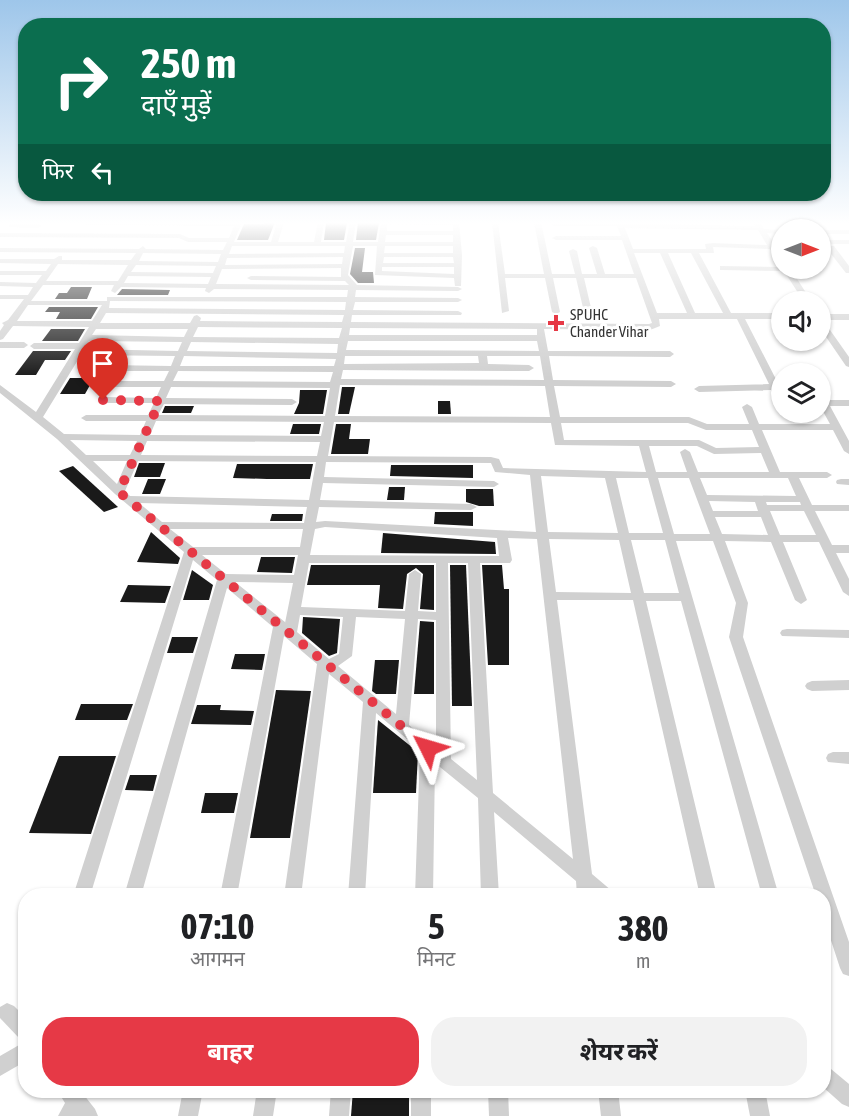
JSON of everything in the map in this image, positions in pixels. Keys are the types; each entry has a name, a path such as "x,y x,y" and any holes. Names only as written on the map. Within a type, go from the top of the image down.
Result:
{"street":[{"path":"0,337 47,274"},
{"path":"38,417 125,274"},
{"path":"123,495 134,458 217,274"},
{"path":"230,888 285,629 294,611 300,579 351,299 349,283 344,274"},
{"path":"382,274 458,276 459,326"},
{"path":"673,274 692,316"},
{"path":"705,274 728,316"},
{"path":"0,323 650,327 657,324 639,276 501,276 506,311"},
{"path":"547,276 556,312"},
{"path":"580,276 588,312"},
{"path":"251,278 458,289"},
{"path":"0,284 212,286 349,283"},
{"path":"0,297 200,311 458,313"},
{"path":"107,304 206,298 458,300"},
{"path":"654,316 771,316"},
{"path":"740,316 771,381"},
{"path":"831,318 849,317"},
{"path":"0,345 81,345 188,338 344,339 541,334 559,443 699,443 714,451 766,450"},
{"path":"831,336 849,364"},
{"path":"81,345 181,353 529,368"},
{"path":"478,367 484,364 482,353"},
{"path":"107,368 174,369 482,353 670,354"},
{"path":"105,384 671,384"},
{"path":"699,389 771,387"},
{"path":"0,388 62,437 81,458 123,495 597,888"},
{"path":"0,399 12,397"},
{"path":"103,400 292,402"},
{"path":"831,404 849,403"},
{"path":"747,407 776,475"},
{"path":"86,418 689,420 703,426 837,427"},
{"path":"831,418 849,451"},
{"path":"62,437 325,439"},
{"path":"643,443 769,888"},
{"path":"685,452 742,603 736,636 822,888"},
{"path":"81,458 490,460 495,461 499,470 534,472 610,475 826,475"},
{"path":"534,472 585,888"},
{"path":"610,475 707,888"},
{"path":"792,475 849,592"},
{"path":"317,480 494,484"},
{"path":"123,495 471,507"},
{"path":"702,498 763,507"},
{"path":"707,514 807,504 849,508"},
{"path":"763,507 801,600"},
{"path":"159,525 309,526 337,524 502,535 775,538 849,549"},
{"path":"190,551 442,560 506,560 502,535"},
{"path":"84,888 190,551"},
{"path":"442,560 444,761"},
{"path":"474,560 490,888"},
{"path":"402,726 415,574"},
{"path":"224,578 300,579"},
{"path":"134,888 224,578"},
{"path":"549,596 686,597"},
{"path":"294,611 442,616"},
{"path":"326,664 345,656 351,614"},
{"path":"787,633 849,634"},
{"path":"293,888 326,664"},
{"path":"812,686 849,685"},
{"path":"357,888 370,700"},
{"path":"424,888 428,748"},
{"path":"833,758 849,758"},
{"path":"831,915 849,968"},
{"path":"7,1012 18,1024"},
{"path":"0,1067 18,1055"},
{"path":"831,1082 849,1097"},
{"path":"188,1116 191,1098"},
{"path":"263,1116 266,1098"},
{"path":"339,1116 340,1098"},
{"path":"421,1098 421,1116"},
{"path":"498,1098 499,1116"},
{"path":"609,1098 610,1116"},
{"path":"757,1098 760,1116"}],"building":[{"path":"350,274 373,274 374,283 358,283"},
{"path":"71,287 92,287 87,299 55,299 59,293 67,293"},
{"path":"122,289 170,290 168,295 117,295"},
{"path":"49,307 98,307 91,319 56,319 60,312 45,312"},
{"path":"51,329 85,329 78,341 42,341"},
{"path":"33,351 71,351 65,360 45,360 36,375 15,375"},
{"path":"70,378 94,378 85,394 60,394"},
{"path":"342,387 355,387 349,414 338,414"},
{"path":"300,390 327,390 323,414 294,414 299,403"},
{"path":"438,401 450,401 451,414 438,414"},
{"path":"165,406 194,406 191,413 162,413"},
{"path":"293,424 321,424 319,434 290,434"},
{"path":"336,424 351,424 349,439 370,439 368,454 331,454"},
{"path":"139,463 165,463 160,477 134,477"},
{"path":"237,464 313,464 310,479 267,479 233,478"},
{"path":"391,465 473,465 473,478 390,476"},
{"path":"73,466 118,507 104,512 59,471"},
{"path":"148,479 166,479 160,494 142,494"},
{"path":"389,487 405,487 404,500 387,500"},
{"path":"466,489 493,489 494,506 479,506 466,502"},
{"path":"435,512 473,512 473,526 434,524"},
{"path":"272,514 303,514 302,521 270,521"},
{"path":"151,532 180,558 178,564 137,562"},
{"path":"383,533 495,542 496,554 381,553"},
{"path":"261,557 295,557 292,573 257,572"},
{"path":"311,565 434,565 434,610 420,609 423,574 416,568 407,574 403,609 378,608 380,585 307,585"},
{"path":"450,565 466,565 472,706 452,706"},
{"path":"482,565 502,565 504,589 509,589 509,665 488,665"},
{"path":"192,570 213,585 209,600 183,600"},
{"path":"128,585 171,586 165,603 120,602"},
{"path":"303,617 340,619 337,653 329,656 302,633"},
{"path":"420,621 434,622 434,694 414,694"},
{"path":"172,637 198,637 193,653 167,653"},
{"path":"235,654 265,654 262,670 231,669"},
{"path":"375,660 399,660 396,694 376,694 372,691"},
{"path":"276,690 311,691 290,838 250,838"},
{"path":"81,704 133,704 127,720 75,720"},
{"path":"197,705 221,705 220,710 254,711 251,725 191,724"},
{"path":"378,720 418,752 416,793 373,793"},
{"path":"59,756 116,756 91,834 29,833"},
{"path":"130,775 157,775 153,791 125,790"},
{"path":"205,793 238,793 234,813 201,813"},
{"path":"352,1098 409,1098 409,1116 351,1116"}],"place":[{"name":"SPUHC Chander Vihar","path":"556,323"}],"route":[{"path":"103,400 160,401 119,492 428,748"}]}
